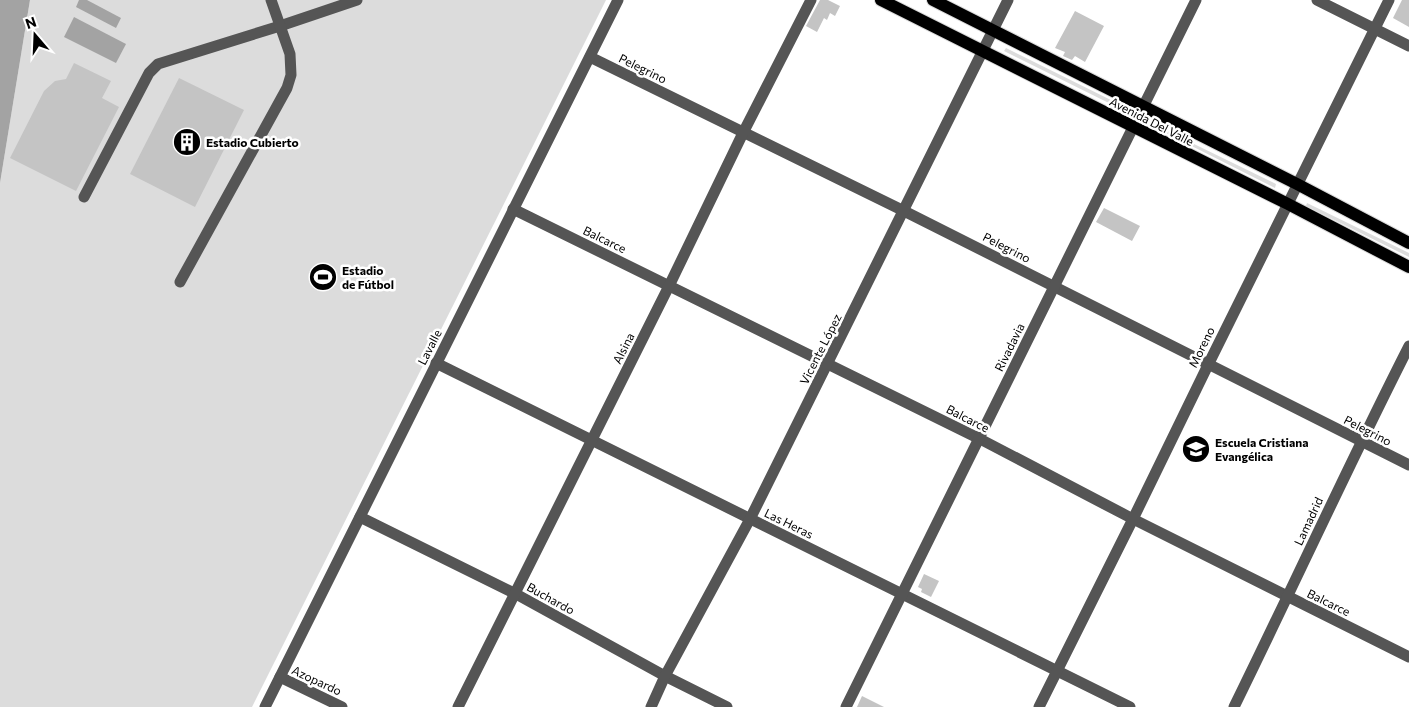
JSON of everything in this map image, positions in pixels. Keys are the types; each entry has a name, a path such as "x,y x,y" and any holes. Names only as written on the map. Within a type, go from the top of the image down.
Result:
{"main road":[{"name":"Avenida Del Valle","path":"881,0 1288,204 1409,268"},
{"name":"Avenida Del Valle","path":"933,0 1297,184 1409,243"}],"street":[{"path":"180,282 287,88 292,75 290,54 271,0"},
{"path":"84,198 149,74 158,64 357,0"},
{"name":"Lavalle","path":"265,707 618,0"},
{"name":"Alsina","path":"458,707 669,286 743,132 811,0"},
{"name":"Vicente López","path":"651,707 665,676 750,519 1008,0"},
{"name":"Rivadavia","path":"846,707 1196,0"},
{"path":"1317,0 1409,46"},
{"name":"Moreno","path":"1039,707 1389,0"},
{"name":"Pelegrino","path":"590,57 904,211 1409,465"},
{"name":"Balcarce","path":"513,209 980,439 1133,519 1409,657"},
{"name":"Lamadrid","path":"1234,707 1361,441 1409,346"},
{"name":"Las Heras","path":"436,363 1130,707"},
{"name":"Buchardo","path":"360,517 516,594 665,676 727,707"},
{"name":"Azopardo","path":"280,677 342,707"}],"shaded area":[{"path":"0,0 30,0 0,183"},
{"path":"30,0 606,0 252,707 0,707 0,183"},
{"path":"79,0 87,0 121,18 116,28 76,7"},
{"path":"74,17 126,44 116,63 64,37"},
{"path":"1006,48 1127,108 1125,111 1004,51"},
{"path":"1155,125 1276,184 1275,188 1154,127"},
{"path":"1307,203 1409,253 1409,257 1306,206"}],"building":[{"path":"820,0 828,0 840,6 835,16 830,13 827,20 824,18 817,32 806,26"},
{"path":"1402,0 1409,0 1409,27 1393,18"},
{"path":"1075,11 1104,26 1085,62 1075,56 1072,60 1063,56 1065,52 1055,48"},
{"path":"74,63 111,81 102,98 119,107 76,191 10,158 44,91 55,81 66,79"},
{"name":"Estadio Cubierto","path":"179,78 244,110 195,207 130,174"},
{"path":"1104,208 1140,226 1132,241 1096,222"},
{"path":"924,574 939,581 931,597 921,592 922,589 918,587"},
{"path":"862,696 884,707 857,707"}],"place":[{"name":"Estadio Cubierto","path":"187,142"},
{"name":"Estadio de Fútbol","path":"323,277"},
{"name":"Escuela Cristiana Evangélica","path":"1196,449"}]}
